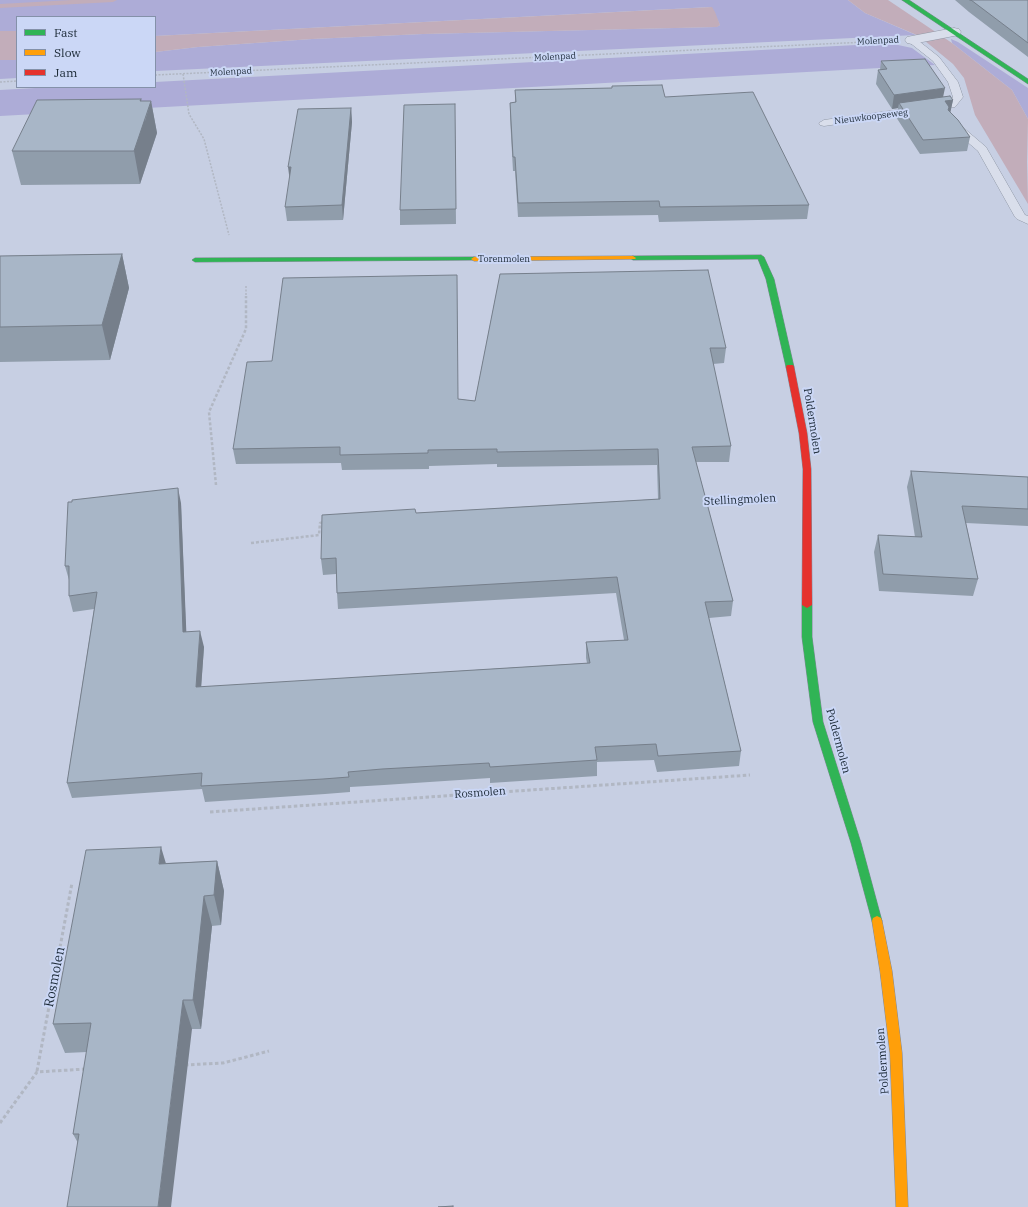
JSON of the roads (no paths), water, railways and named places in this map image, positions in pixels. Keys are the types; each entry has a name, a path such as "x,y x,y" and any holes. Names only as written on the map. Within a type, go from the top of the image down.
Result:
{"street":[{"path":"905,0 948,33 1028,82"},
{"path":"917,39 948,33"},
{"name":"Torenmolen","path":"195,260 761,257"},
{"name":"Poldermolen","path":"761,257 770,279 791,370 803,433 808,497 807,637 818,722 874,906 886,971 896,1053 902,1207"}],"lane":[{"name":"Nieuwkoopseweg","path":"824,123 951,105 958,97 954,82 936,59 917,39"},
{"path":"951,123 982,149 1021,217 1028,221"}],"waterway":[{"path":"0,6 113,0"}]}
